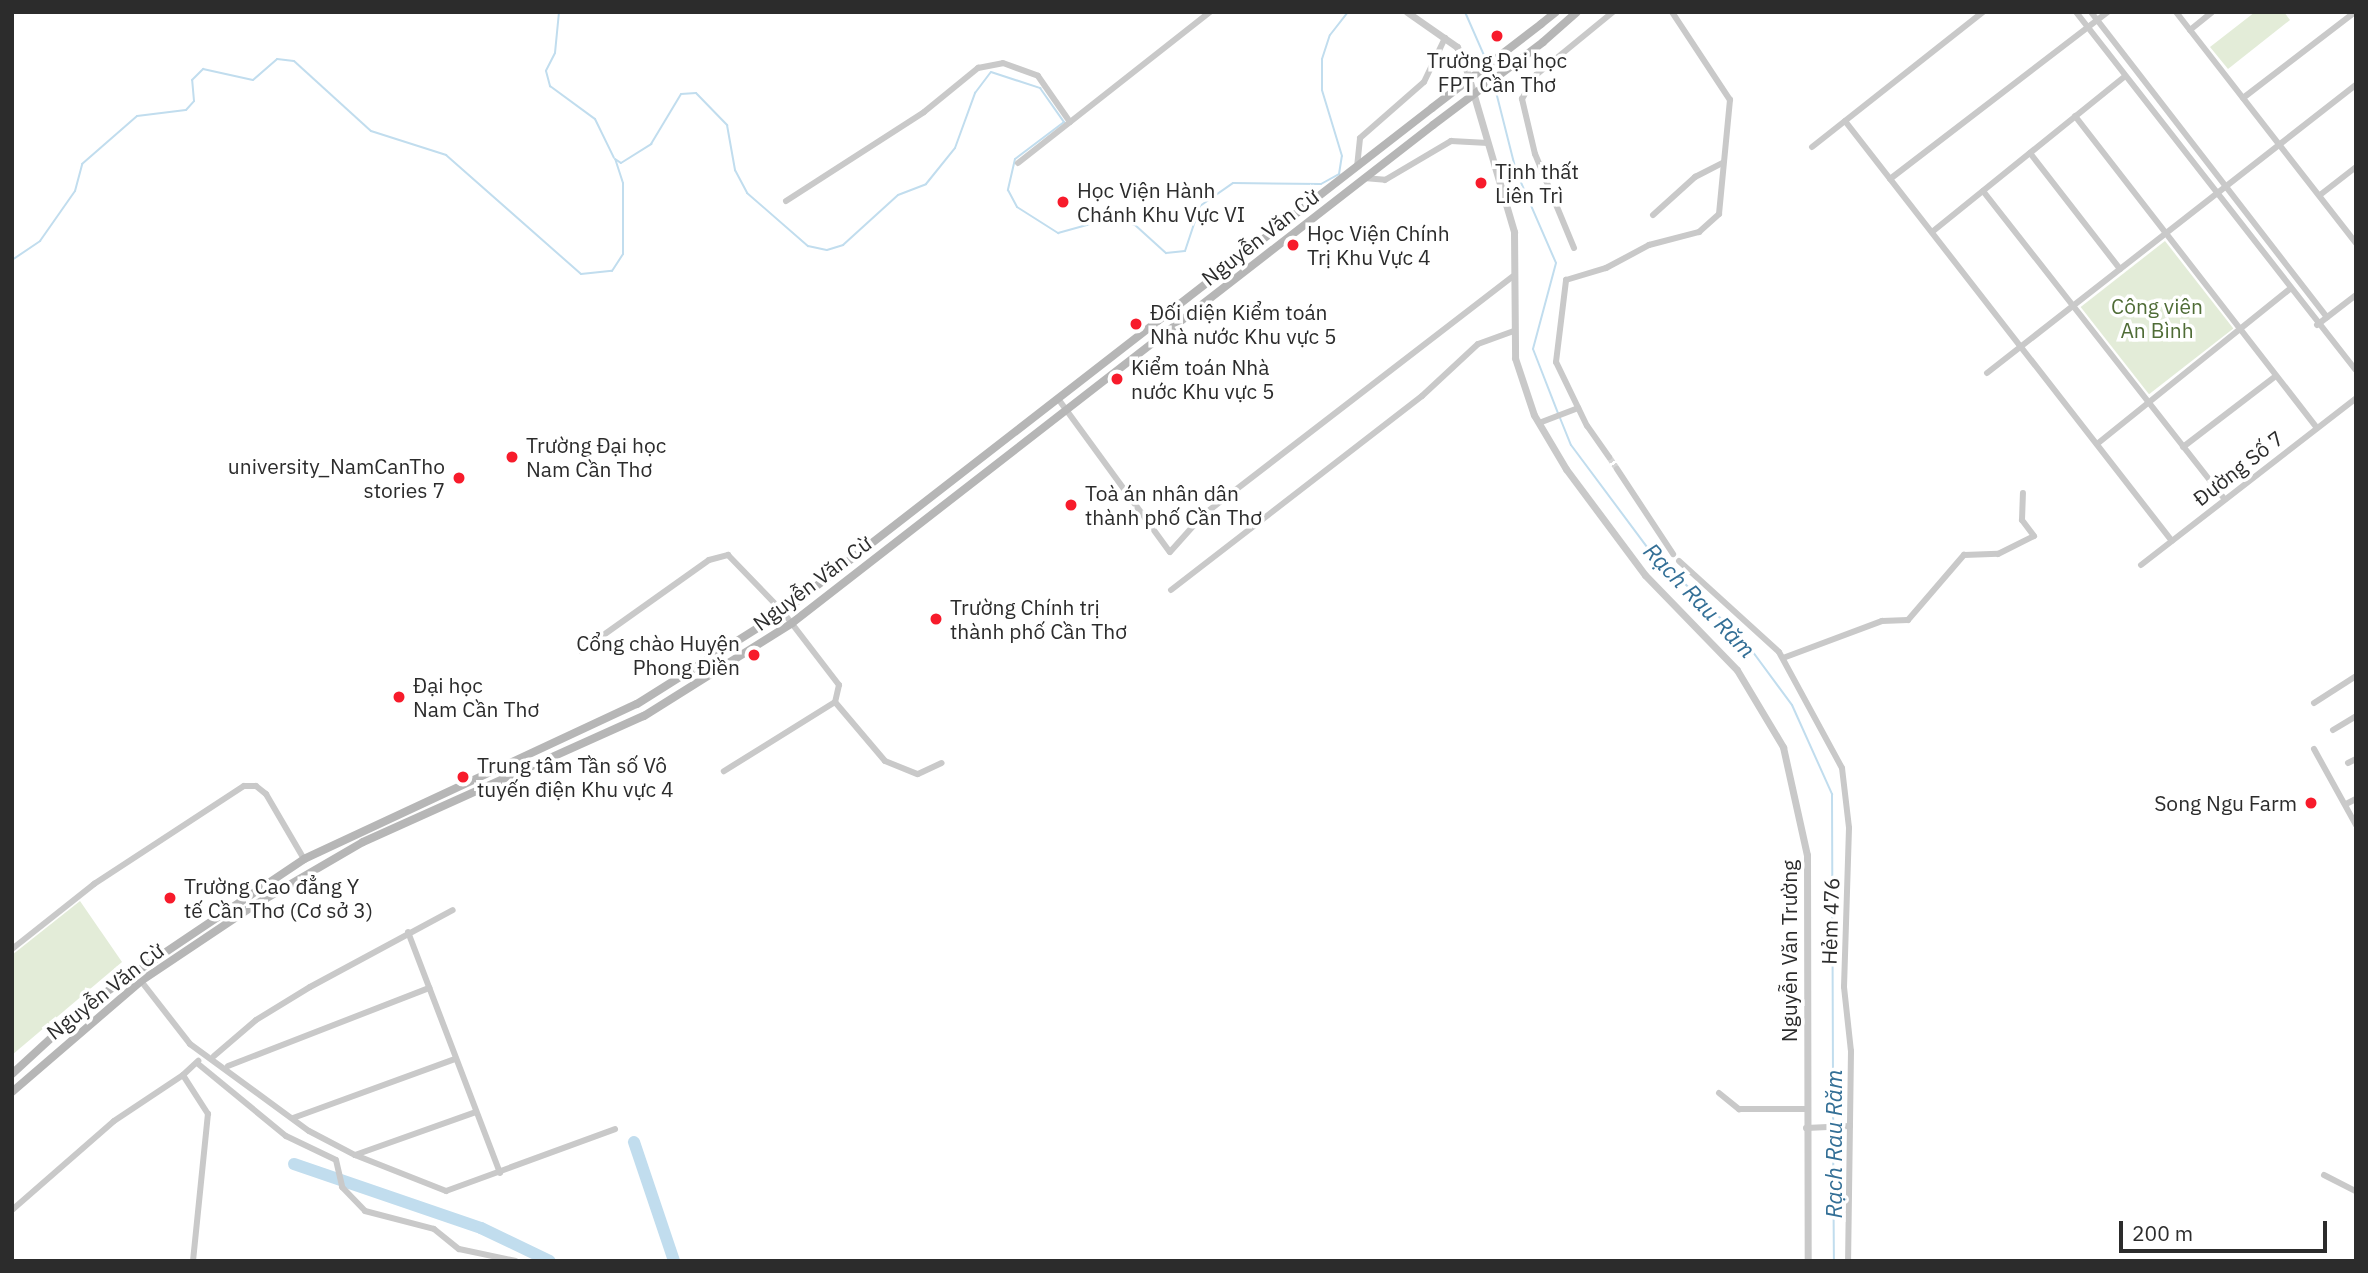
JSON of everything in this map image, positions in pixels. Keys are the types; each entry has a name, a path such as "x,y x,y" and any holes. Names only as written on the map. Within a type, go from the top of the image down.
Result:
{"main road":[{"name":"Nguyễn Văn Cừ","path":"15,1071 87,1005 246,895 304,859 357,831 637,704 783,612 1124,350 1556,12"},
{"name":"Nguyễn Văn Cừ","path":"12,1092 141,981 253,906 363,842 644,716 792,623 1362,178 1543,42 1577,12"},
{"path":"1257,246 1264,256"},
{"path":"1124,350 1132,359"},
{"path":"941,490 950,501"}],"street":[{"path":"1018,163 1210,12"},
{"name":"Nguyễn Văn Trường","path":"1406,12 1445,38 1465,65 1514,232 1515,358 1539,423 1566,469 1645,575 1737,670 1783,747 1807,855 1808,1261"},
{"path":"1574,248 1535,154 1522,99 1536,75 1613,12"},
{"path":"1609,457 1575,409 1554,354 1569,276 1606,268 1648,246 1715,223 1719,214 1729,96 1672,12"},
{"path":"1812,147 1983,12"},
{"path":"2076,12 2317,325 2356,370"},
{"path":"2091,12 2327,317"},
{"path":"1890,178 2108,12"},
{"path":"2176,12 2356,243"},
{"path":"2190,30 2212,12"},
{"path":"2243,98 2355,12"},
{"path":"1357,167 1360,138 1424,82 1445,38"},
{"path":"786,201 924,112 978,68 1003,63 1038,76 1070,122"},
{"path":"1932,232 2125,76"},
{"path":"1987,373 2356,85"},
{"path":"2075,116 2317,428"},
{"path":"1845,121 2172,541"},
{"path":"1362,178 1385,180 1451,141 1488,143"},
{"path":"2030,153 2120,269"},
{"path":"1653,215 1695,177 1723,163"},
{"path":"2320,195 2356,167"},
{"path":"1983,191 2225,500"},
{"path":"1059,400 1170,552 1203,515 1513,276"},
{"path":"2097,444 2290,289"},
{"path":"2317,325 2356,295"},
{"path":"1171,590 1422,396 1478,344 1514,331"},
{"path":"2183,447 2276,376"},
{"name":"Đường Số 7","path":"2141,565 2356,398"},
{"path":"1539,423 1575,409"},
{"path":"1617,468 1673,554"},
{"path":"1783,658 1869,624 1908,621 1964,555 1998,554 2034,536 2036,532 2022,520 2023,493"},
{"path":"581,651 720,554 737,563 792,623 837,680 835,702 885,761 918,774 942,763"},
{"name":"Hẻm 476","path":"1679,561 1783,658 1842,768 1846,790 1850,894 1844,987 1849,1261"},
{"path":"2314,703 2356,676"},
{"path":"724,772 835,702"},
{"path":"637,704 644,716"},
{"path":"2333,730 2356,716"},
{"path":"2314,750 2356,825"},
{"path":"2348,763 2356,759"},
{"path":"12,949 94,884 244,786 266,794 304,859"},
{"path":"2346,804 2356,799"},
{"path":"357,831 363,842"},
{"path":"246,895 253,906"},
{"path":"214,1056 256,1020 408,932 453,910"},
{"path":"408,932 499,1173"},
{"path":"135,971 203,1054 214,1056 293,1118 355,1156 446,1191 615,1129"},
{"path":"228,1066 429,988"},
{"path":"12,1210 114,1121 183,1075 203,1054"},
{"path":"293,1118 456,1059"},
{"path":"197,1063 258,1116 338,1163 342,1187 372,1215 434,1230 459,1249 516,1261"},
{"path":"15,1071 26,1078"},
{"path":"183,1075 208,1114 193,1261"},
{"path":"1719,1093 1739,1110 1807,1109"},
{"path":"355,1156 476,1112"},
{"path":"1808,1128 1848,1126"},
{"path":"2324,1175 2356,1191"}],"green space":[{"path":"2255,12 2284,12 2290,20 2228,69 2210,47"},
{"name":"Công viên An Bình","path":"2165,241 2233,328 2149,394 2081,307"},
{"path":"80,901 122,962 12,1055 12,955"}],"waterway":[{"path":"559,12 555,53 546,71 550,86 595,119 614,158"},
{"path":"12,260 40,241 75,191 82,164 137,116 186,110 194,101 192,80 203,69 253,80 277,59 294,61 371,131 446,155 581,274 612,271 623,254 623,183 615,159 621,163 651,144 681,94 696,93 727,125 735,170 747,193 808,246 827,250 843,245 898,195 926,184 955,148 975,93 991,72 1040,88 1064,122 1015,159 1008,190 1017,207 1058,233 1112,218 1135,225 1166,253 1185,251 1200,206 1233,183 1321,184 1339,174 1342,156 1322,90 1322,59 1330,35 1348,12"},
{"name":"Rạch Rau Răm","path":"1465,12 1487,62"},
{"name":"Rạch Rau Răm","path":"1494,84 1516,171 1556,263 1533,349 1558,413"},
{"name":"Rạch Rau Răm","path":"1560,418 1571,445 1647,547 1747,644 1792,705 1832,794 1833,1124"},
{"name":"Rạch Rau Răm","path":"1833,1130 1834,1261"},
{"path":"634,1142 674,1261"},
{"path":"294,1164 481,1228 550,1261"}],"tunnel":[{"path":"1609,457 1617,469"}],"place":[{"name":"Trường Đại học FPT Cần Thơ","path":"1497,36"},
{"name":"Tịnh thất Liên Trì","path":"1481,183"},
{"name":"Học Viện Hành Chánh Khu Vực VI","path":"1063,202"},
{"name":"Học Viện Chính Trị Khu Vực 4","path":"1293,245"},
{"name":"Đối diện Kiểm toán Nhà nước Khu vực 5","path":"1136,324"},
{"name":"Kiểm toán Nhà nước Khu vực 5","path":"1117,379"},
{"name":"Trường Đại học Nam Cần Thơ","path":"512,457"},
{"name":"university_NamCanTho stories 7","path":"459,478"},
{"name":"Toà án nhân dân thành phố Cần Thơ","path":"1071,505"},
{"name":"Trường Chính trị thành phố Cần Thơ","path":"936,619"},
{"name":"Cổng chào Huyện Phong Điền","path":"754,655"},
{"name":"Đại học Nam Cần Thơ","path":"399,697"},
{"name":"Trung tâm Tần số Vô tuyến điện Khu vực 4","path":"463,777"},
{"name":"Song Ngu Farm","path":"2311,803"},
{"name":"Trường Cao đẳng Y tế Cần Thơ (Cơ sở 3)","path":"170,898"}]}
